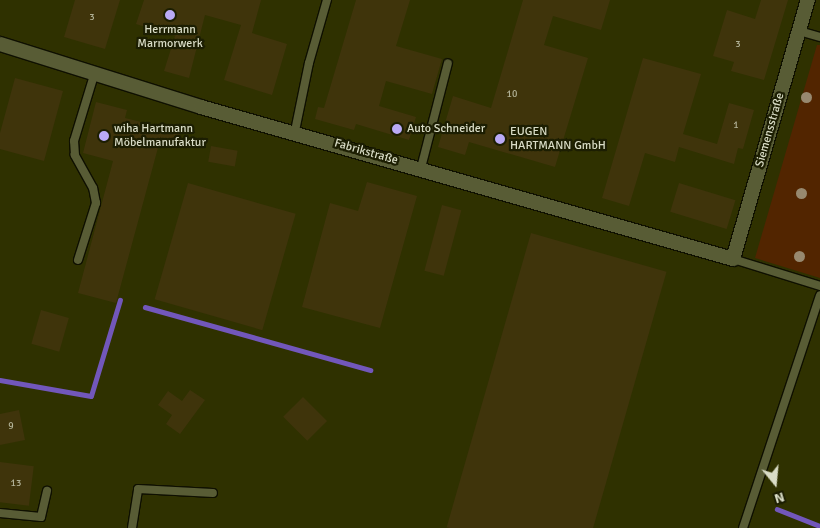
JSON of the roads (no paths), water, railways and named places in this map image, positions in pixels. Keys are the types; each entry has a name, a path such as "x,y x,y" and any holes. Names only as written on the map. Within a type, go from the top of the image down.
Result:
{"street":[{"name":"Siemensstraße","path":"733,259 808,0"},
{"name":"Fabrikstraße","path":"0,44 201,106 295,131 733,259"}],"lane":[{"path":"295,131 308,63 327,0"},
{"path":"799,31 820,37"},
{"path":"421,168 448,63"},
{"path":"78,260 96,203 93,188 75,155 74,141 95,72"},
{"path":"733,259 820,286"},
{"path":"743,528 820,295"},
{"path":"132,528 138,489 213,493"},
{"path":"0,513 41,517 47,491"}],"waterway":[{"path":"0,380 91,396 120,300"},
{"path":"145,307 370,370"},
{"path":"777,509 820,526"}],"place":[{"name":"Herrmann Marmorwerk","path":"170,15"},
{"name":"Auto Schneider","path":"397,129"},
{"name":"wiha Hartmann Möbelmanufaktur","path":"104,136"},
{"name":"EUGEN HARTMANN GmbH","path":"500,139"}]}
